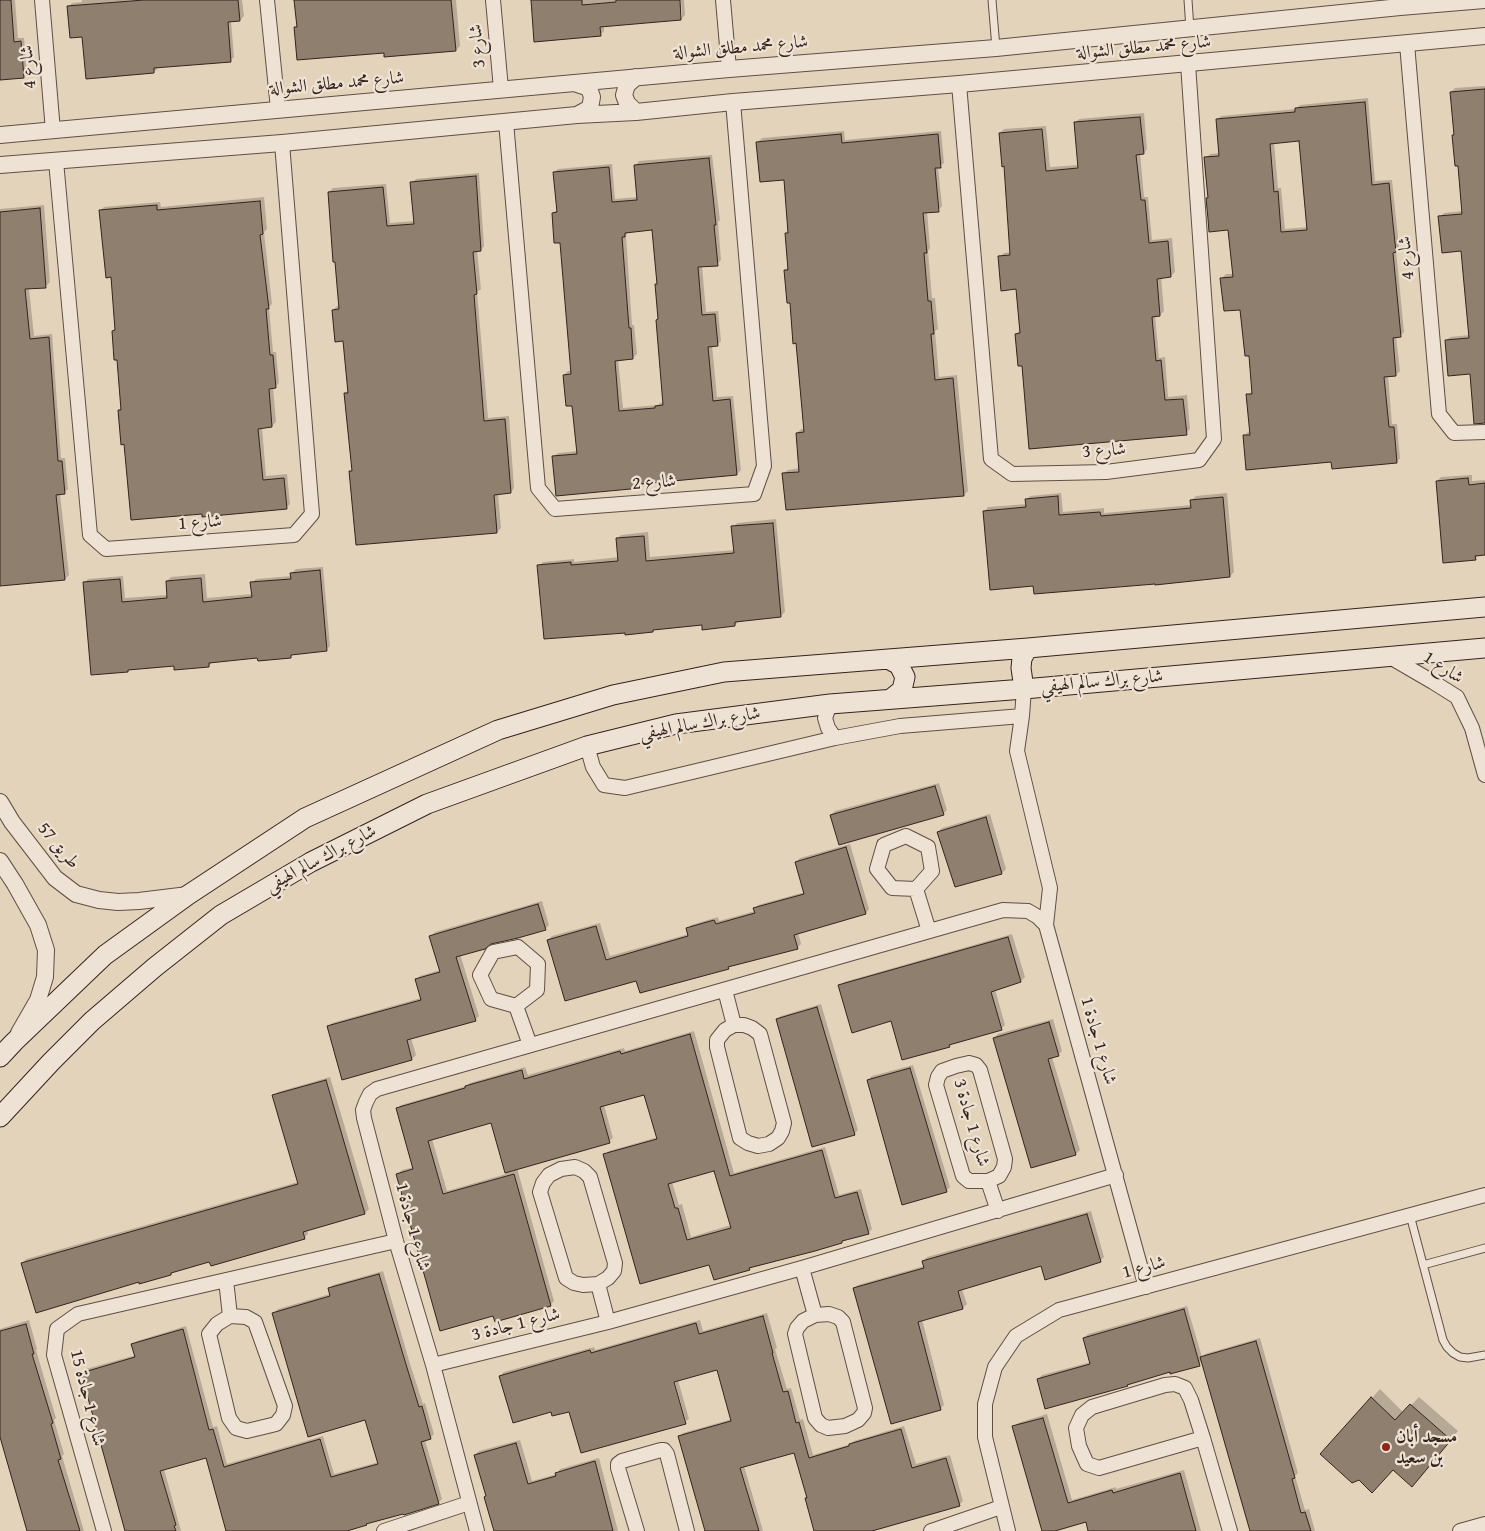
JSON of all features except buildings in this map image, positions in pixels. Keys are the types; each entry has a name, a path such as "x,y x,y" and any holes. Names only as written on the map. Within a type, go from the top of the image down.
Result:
{"main road":[{"path":"0,1057 105,954 188,894 305,818 498,730 612,695 724,672 1028,648 1485,607"},
{"path":"1024,689 1021,668 1022,658 1028,648"},
{"name":"شارع براك سالم الهيفي","path":"0,1117 92,1021 220,915 311,862 426,804 587,746 676,724 830,704 1024,689 1485,648"},
{"path":"888,659 899,665 904,677 902,690 892,698"}],"street":[{"name":"شارع 4","path":"42,0 53,131"},
{"path":"267,0 278,109"},
{"name":"شارع 3","path":"493,0 501,89"},
{"path":"723,0 730,69"},
{"name":"شارع محمد مطلق الشوالة","path":"0,135 636,77 996,48 1190,29 1399,4 1482,2"},
{"name":"شارع محمد مطلق الشوالة","path":"0,166 1188,64 1485,36"},
{"name":"شارع 4","path":"1407,44 1438,414 1454,433 1485,432"},
{"name":"شارع 3","path":"959,84 990,458 1012,474 1106,472 1200,460 1214,439 1188,64"},
{"path":"636,77 627,85 624,95 627,103 636,112"},
{"path":"574,83 589,88 592,97 590,108 577,115"},
{"name":"شارع 2","path":"506,122 538,488 555,509 754,494 764,466 733,102"},
{"name":"شارع 1","path":"56,161 90,535 106,549 294,535 312,514 282,143"},
{"name":"شارع 1","path":"1390,657 1457,697 1472,728 1482,755 1485,775"},
{"path":"1024,689 1017,751 1050,888 1046,925"},
{"path":"830,704 825,718 834,738"},
{"path":"587,746 593,767 604,785 625,788 834,738 900,726 1022,716"},
{"name":"طريق 57","path":"0,802 12,822 55,878 76,894 99,900 139,902 188,894"},
{"path":"0,861 38,925 46,950 45,976 38,1000 14,1042"},
{"path":"916,889 929,931"},
{"name":"شارع 1 جادة 1","path":"477,1531 433,1365 396,1241 364,1118 363,1110 366,1102 370,1094 377,1089 1003,910 1028,912 1038,917 1046,925 1146,1287"},
{"path":"518,947 538,964 538,973 537,990 516,1006 491,999 480,975 493,952 518,947"},
{"path":"725,990 734,1025"},
{"path":"516,1006 530,1045"},
{"path":"734,1025 744,1025 760,1034 784,1123 778,1138 769,1144 758,1146 740,1138 717,1047 717,1040 725,1030 734,1025"},
{"name":"شارع 1 جادة 3","path":"969,1063 976,1065 980,1070 1005,1160 1004,1167 999,1176 988,1181 969,1181 963,1176 936,1085 942,1071 969,1063"},
{"name":"شارع 1 جادة 3","path":"576,1167 590,1177 615,1264 614,1271 608,1278 598,1284 574,1284 566,1278 540,1192 543,1182 549,1175 561,1169 576,1167"},
{"name":"شارع 1 جادة 3","path":"433,1365 608,1322 802,1268 1116,1175"},
{"name":"شارع 1 جادة 3","path":"988,1181 998,1211"},
{"name":"شارع 1","path":"1008,1531 985,1437 985,1404 995,1367 1016,1336 1058,1310 1485,1195"},
{"name":"شارع 1 جادة 15","path":"104,1531 54,1355 57,1329 78,1314 396,1241"},
{"path":"802,1268 815,1316"},
{"path":"226,1280 230,1316"},
{"path":"598,1284 608,1322"},
{"path":"829,1314 838,1317 843,1322 865,1408 864,1413 858,1420 845,1426 828,1428 821,1425 815,1418 795,1334 803,1321 815,1316 829,1314"},
{"path":"230,1316 246,1317 255,1322 285,1406 283,1415 276,1424 247,1431 236,1428 229,1418 209,1334 217,1324 230,1316"},
{"path":"1203,1438 1099,1468 1087,1464 1079,1446 1076,1428 1082,1415 1092,1407 1165,1385 1175,1384 1185,1388 1191,1400 1203,1438 1230,1531"},
{"path":"637,1531 618,1464 622,1461 661,1450 664,1450 667,1454 687,1531"},
{"path":"384,1531 469,1503"},
{"path":"931,1531 1001,1507"},
{"path":"1460,1531 1485,1524"}],"lane":[{"path":"992,0 996,48"},
{"path":"1188,0 1190,29"},
{"path":"1410,1215 1443,1340 1447,1348 1460,1357 1468,1358 1485,1355"},
{"path":"1423,1265 1485,1248"}],"place":[{"name":"مسجد أبان بن سعيد","path":"1386,1447"}]}
